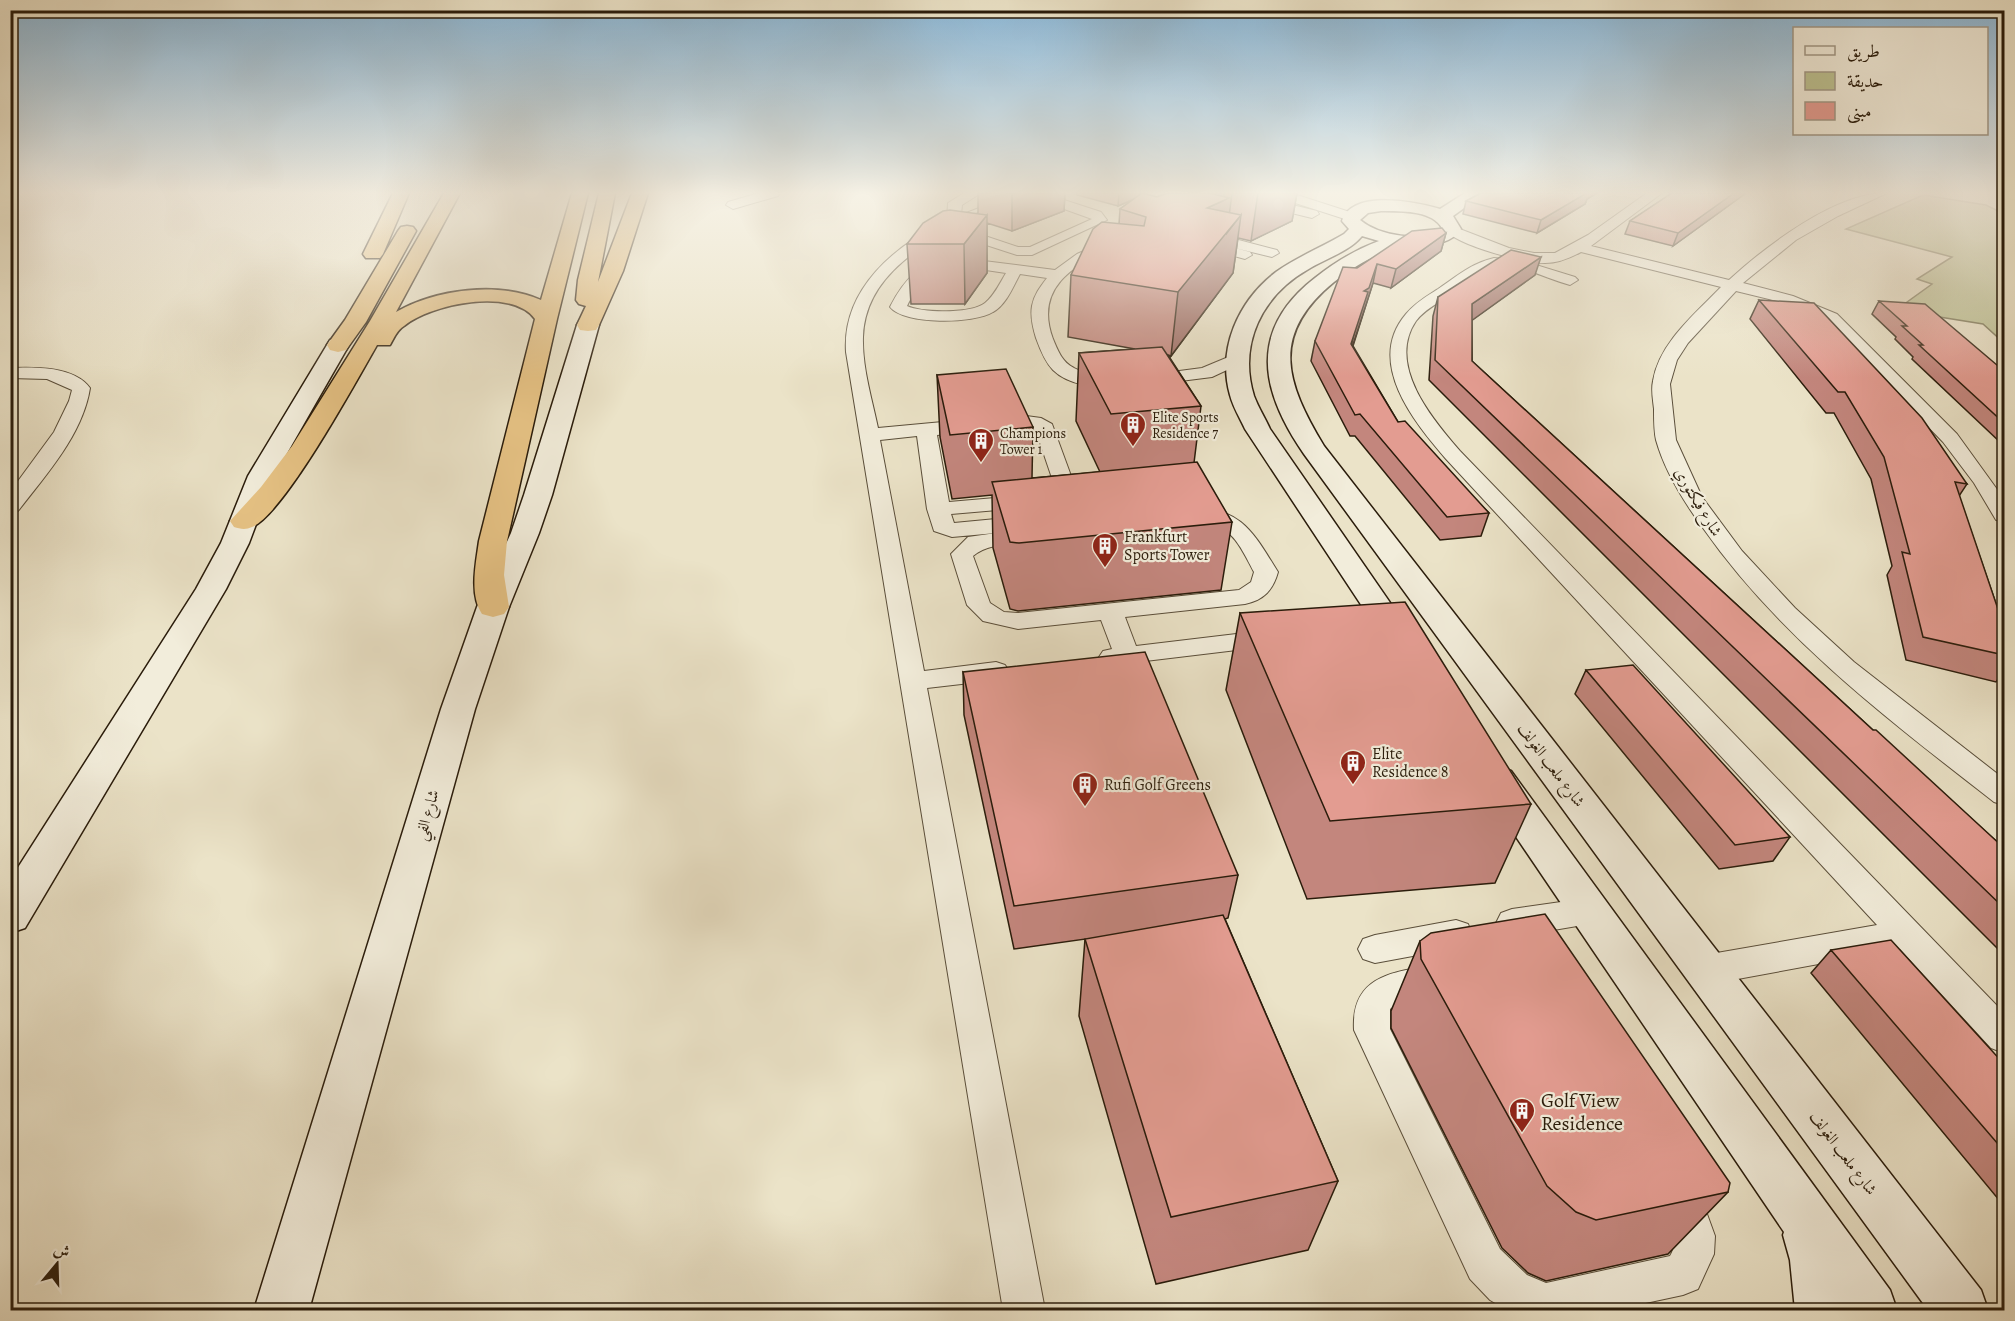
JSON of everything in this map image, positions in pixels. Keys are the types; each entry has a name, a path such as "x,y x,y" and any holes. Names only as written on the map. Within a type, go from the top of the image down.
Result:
{"highway":[{"path":"344,357 350,303 372,255"},
{"path":"344,357 355,322 394,255"},
{"path":"344,357 391,305 418,255"},
{"path":"493,608 490,591 490,559 546,319 563,255"},
{"path":"588,325 586,309 588,280 594,255"},
{"path":"588,325 619,255"},
{"path":"344,357 376,347 396,322 414,312 437,304 476,297 512,297 537,305 546,319"}],"street":[{"path":"901,255 873,284 863,301 857,316 854,349 1024,1311"},
{"path":"1087,255 1070,264 1045,292 1038,314 1039,326 1058,365 1077,376 1106,381 1230,380"},
{"path":"1230,380 1246,321 1267,290 1283,276 1321,255"},
{"name":"شارع ملعب الغولف","path":"1366,255 1319,283 1294,309 1286,323 1277,357 1285,400 1296,424 1961,1311"},
{"path":"1524,255 1548,258 1564,255"},
{"path":"1609,255 1804,304 1825,314 1841,325 1950,438 1983,481 2004,515"},
{"name":"شارع فيكتوري","path":"1765,255 1732,285 1684,337 1668,359 1661,383 1660,409 1664,438 1692,500 1716,535 1809,636 1902,715 2004,794"},
{"path":"1016,269 992,306 979,313 908,314 897,307 916,281 938,262 952,261 1016,269 1059,275"},
{"path":"1570,280 1516,265 1494,262 1485,265 1421,308 1406,324 1401,342 1400,361 1404,382 1414,405 1430,429 1453,455 2004,1037"},
{"path":"863,301 900,302"},
{"name":"شارع الفي","path":"281,1311 454,720 493,608 525,533 538,495 588,325"},
{"path":"10,916 211,589 261,476 344,357"},
{"path":"1176,379 1218,369 1230,380 1258,429 1290,476 1362,601 1414,660"},
{"path":"10,371 52,375 71,380 81,388 81,399 75,413 33,477 10,506"},
{"path":"869,435 1019,421 1041,424 1047,432 1064,484 1060,494 1045,500 939,516"},
{"path":"926,430 939,516 944,528 952,530 1012,521"},
{"path":"1290,476 1307,486 1349,540 1367,546 1385,545"},
{"path":"1046,533 984,540 965,549 962,559 983,611 998,619 1018,621 1245,597 1262,586 1266,572 1236,526 1228,521 1208,517 1174,520"},
{"path":"1110,610 1127,655"},
{"path":"1091,659 1296,635"},
{"path":"1371,639 1414,660"},
{"path":"912,681 1020,668"},
{"path":"1479,753 1870,1311"},
{"path":"1374,949 1589,911"},
{"path":"1512,923 1530,952"},
{"path":"1705,970 1907,934"},
{"path":"1470,973 1393,987 1381,993 1372,1003 1369,1016 1372,1030 1402,1094 1485,1264 1497,1280 1512,1292 1529,1300 1546,1304 1683,1274 1692,1261 1696,1244 1693,1226 1659,1166"},
{"path":"1802,1213 1816,1260 1822,1311"}],"green space":[{"path":"1943,255 2004,255 2004,343 1983,324 1896,310 1932,284 1917,279 1952,257"}],"building":[{"path":"1081,255 1209,255 1178,292 1071,275"},
{"path":"1377,255 1416,255 1396,269 1377,264 1369,288 1364,291 1368,292 1351,344 1398,422 1405,421 1489,513 1447,517 1360,414 1355,415 1315,341 1343,267 1357,268"},
{"path":"1504,255 1541,257 1472,304 1472,361 2004,848 2004,908 1435,360 1438,297"},
{"path":"1759,300 1814,303 1922,418 1967,484 1955,482 2004,627 2004,655 1923,637 1902,552 1910,554 1884,457 1845,392 1838,392"},
{"path":"1879,301 1925,304 2004,371 2004,423 1919,345 1923,345 1902,326 1907,326"},
{"path":"1162,347 1201,406 1111,414 1079,353"},
{"path":"1006,369 1033,427 950,435 937,375"},
{"path":"1197,462 1232,522 1019,543 1010,542 992,482"},
{"path":"1405,602 1531,804 1330,821 1240,613"},
{"name":"Rufi Golf Greens","path":"1145,652 1238,875 1014,906 963,672"},
{"path":"1633,665 1790,837 1735,845 1586,670"},
{"path":"1545,914 1730,1183 1728,1192 1596,1220 1576,1212 1547,1186 1421,959 1420,941 1431,933"},
{"path":"1223,915 1338,1181 1171,1217 1085,939"},
{"path":"1891,940 2004,1064 2004,1151 1831,950"}],"place":[{"name":"Elite Sports Residence 7","path":"1133,448"},
{"name":"Champions Tower 1","path":"981,464"},
{"name":"Frankfurt Sports Tower","path":"1105,569"},
{"name":"Elite Residence 8","path":"1353,786"},
{"name":"Rufi Golf Greens","path":"1085,808"},
{"name":"Golf View Residence","path":"1522,1134"}]}
